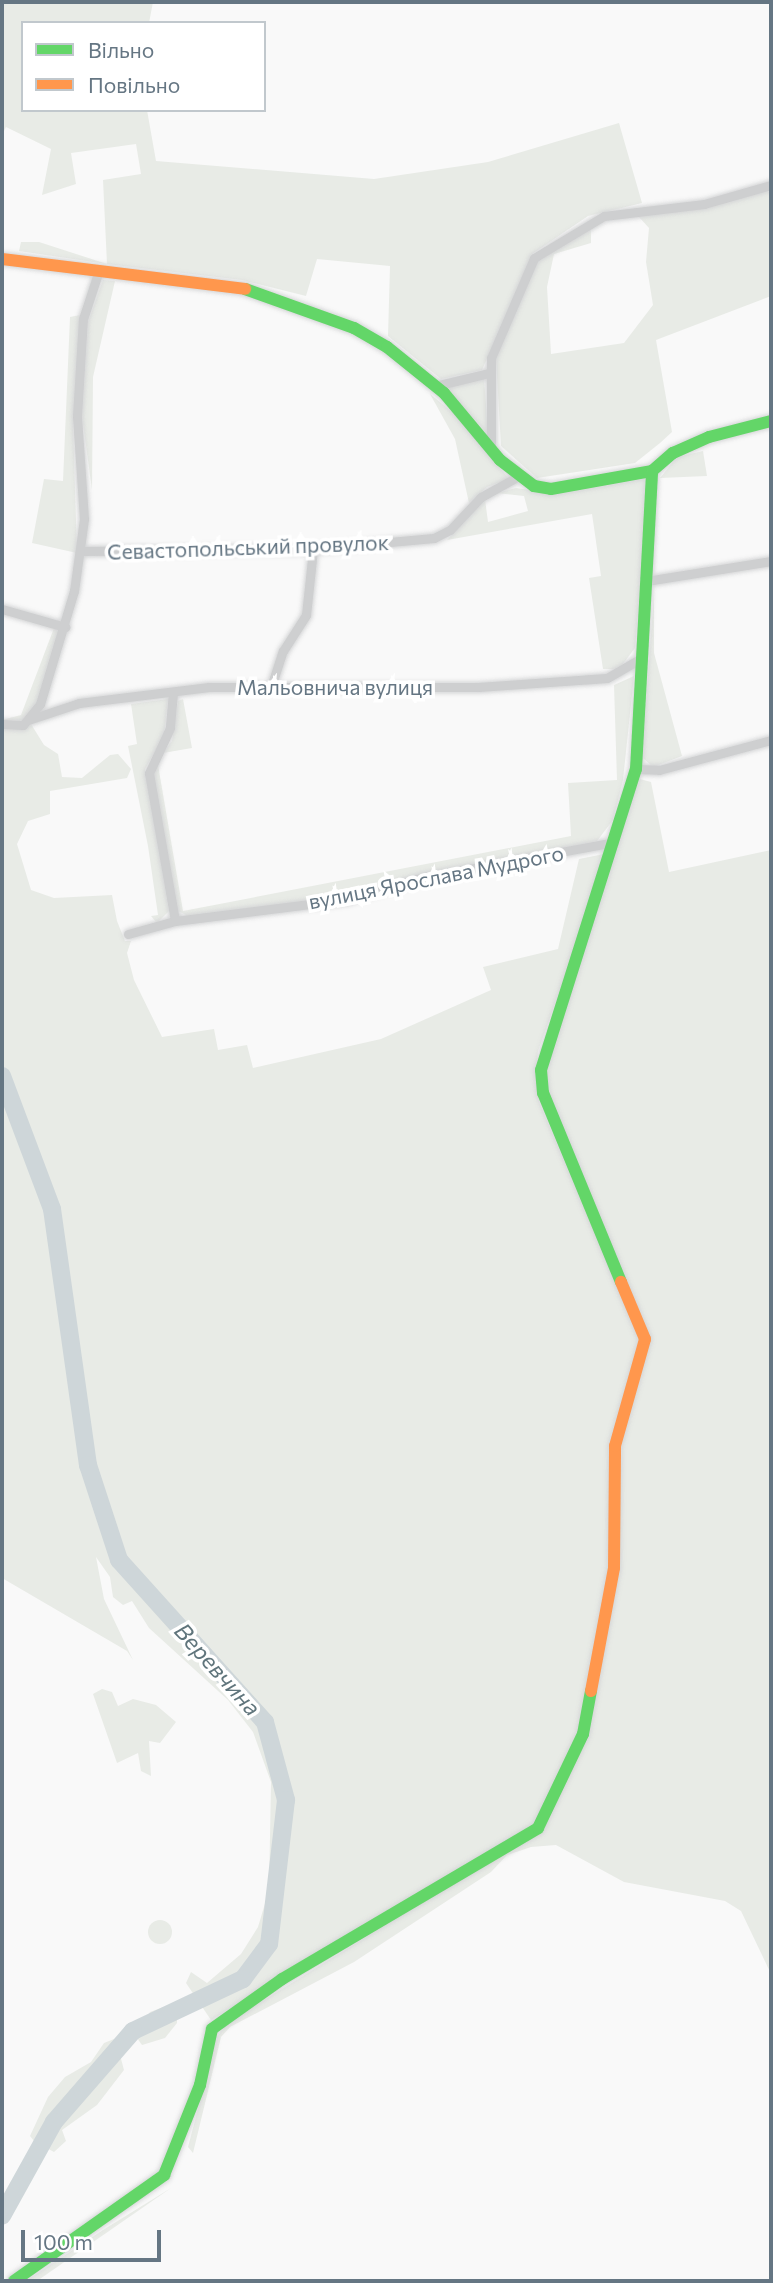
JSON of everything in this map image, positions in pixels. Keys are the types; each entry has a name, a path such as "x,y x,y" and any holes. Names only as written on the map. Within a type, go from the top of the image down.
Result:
{"street":[{"path":"491,450 489,373 525,274 534,258 604,216 704,204 771,185"},
{"path":"2,259 253,290 371,336 435,386 517,477 551,489 652,471 673,453 709,437 771,421"},
{"path":"2,724 25,722 40,704 65,627 82,551 84,480 77,416 83,319 99,270"},
{"path":"435,386 489,373"},
{"path":"14,2281 164,2175 200,2085 212,2029 282,1979 538,1828 583,1734 614,1568 615,1446 645,1339 543,1093 541,1070 636,769 652,471"},
{"name":"Севастопольський провулок","path":"82,551 313,549 443,535 481,497 517,477"},
{"path":"271,687 283,650 306,615 313,549"},
{"path":"646,581 771,561"},
{"path":"2,609 65,627"},
{"name":"Мальовнича вулиця","path":"25,722 68,705 173,692 271,687 478,687 607,678 640,659"},
{"path":"173,692 170,728 149,773 175,921"},
{"path":"636,769 659,770 771,740"},
{"name":"вулиця Ярослава Мудрого","path":"128,934 175,921 348,899 424,877 614,842"}],"shaded area":[{"path":"2,2 153,2 149,21 21,21 21,112 147,112 156,161 374,179 488,162 619,123 642,203 588,216 532,254 482,370 441,379 388,336 390,266 317,259 306,296 242,280 107,264 103,180 141,174 136,144 71,153 76,184 42,195 51,149 6,127 2,135"},
{"path":"771,191 771,296 656,340 672,432 635,463 537,478 501,446 496,357 538,258 591,225 591,243 554,254 547,287 551,354 624,343 653,305 646,262 649,228 639,217"},
{"path":"21,242 39,242 107,264 19,251"},
{"path":"103,280 115,281 93,377 92,490 82,416 88,322"},
{"path":"80,315 73,424 77,553 32,543 44,479 63,481 70,317"},
{"path":"484,378 488,434 445,387"},
{"path":"430,394 457,416 509,479 487,487 469,503 455,439"},
{"path":"703,451 707,476 660,478 677,457"},
{"path":"644,479 649,484 635,648 619,669 603,669 589,578 601,576 592,514 447,540 485,499 488,522 528,511 524,496 496,493 516,488 559,494"},
{"path":"654,594 654,653 682,756 653,767 642,757"},
{"path":"54,628 59,629 37,702 23,720 2,720 21,715"},
{"path":"634,676 623,780 613,820 597,841 349,895 190,917 176,910 153,769 157,759 183,911 571,836 568,783 617,780 614,685"},
{"path":"168,699 164,736 145,769 169,911 157,923 151,916 158,915 148,846 128,746 137,744 131,704"},
{"path":"183,699 192,748 163,753 172,741 178,701"},
{"path":"31,724 44,745 58,754 62,777 82,778 110,755 118,754 131,769 127,778 50,791 50,814 28,821 17,844 31,890 54,898 112,895 117,921 125,941 131,941 127,953 134,980 162,1037 214,1029 218,1050 247,1045 253,1068 381,1039 491,990 483,967 558,949 579,859 609,853 538,1051 536,1074 539,1102 641,1341 611,1449 611,1562 585,1716 537,1825 211,2020 186,1983 191,1972 207,1983 241,1954 258,1927 269,1890 271,1782 253,1732 228,1700 149,1628 132,1601 123,1605 113,1597 110,1577 96,1557 104,1599 133,1660 127,1651 2,1578 2,728"},
{"path":"636,778 651,782 669,872 771,850 771,1974 741,1911 725,1901 624,1882 556,1845 531,1847 507,1855 491,1872 354,1962 230,2027 221,2037 193,2153 188,2147 217,2037 227,2023 540,1830 550,1818 592,1720 617,1541 623,1427 645,1356 547,1094 544,1068"},
{"path":"102,1689 112,1692 118,1706 133,1699 156,1705 176,1722 160,1743 149,1741 151,1776 141,1771 138,1753 117,1763 93,1694"},
{"path":"160,1920 171,1927 172,1932 165,1943 160,1944 149,1937 148,1932 155,1921"},
{"path":"177,2002 177,2023 165,2038 142,2045 137,2038 140,2026 150,2012"},
{"path":"124,2035 129,2041 120,2055 124,2070 97,2105 62,2130 66,2141 54,2152 34,2141 30,2136 48,2097 65,2077 91,2062 104,2043"},
{"path":"171,2188 37,2281 26,2281 103,2230"}],"waterway":[{"name":"Веревчина","path":"2,1076 52,1209 88,1465 119,1560 265,1722 286,1800 269,1944 243,1979 133,2031 54,2122 2,2216"}],"traffic: fast":[{"path":"245,289 354,328 387,347 444,393 500,460 534,486 551,489 652,471"},
{"path":"652,471 673,453 709,437 771,421"},
{"path":"621,1282 543,1093 541,1070 636,769 652,471"},
{"path":"14,2281 164,2175 200,2085 212,2029 282,1979 538,1828 583,1734 591,1691"}],"traffic: slow":[{"path":"2,259 245,289"},
{"path":"591,1691 614,1568 615,1446 645,1339 621,1282"}]}
